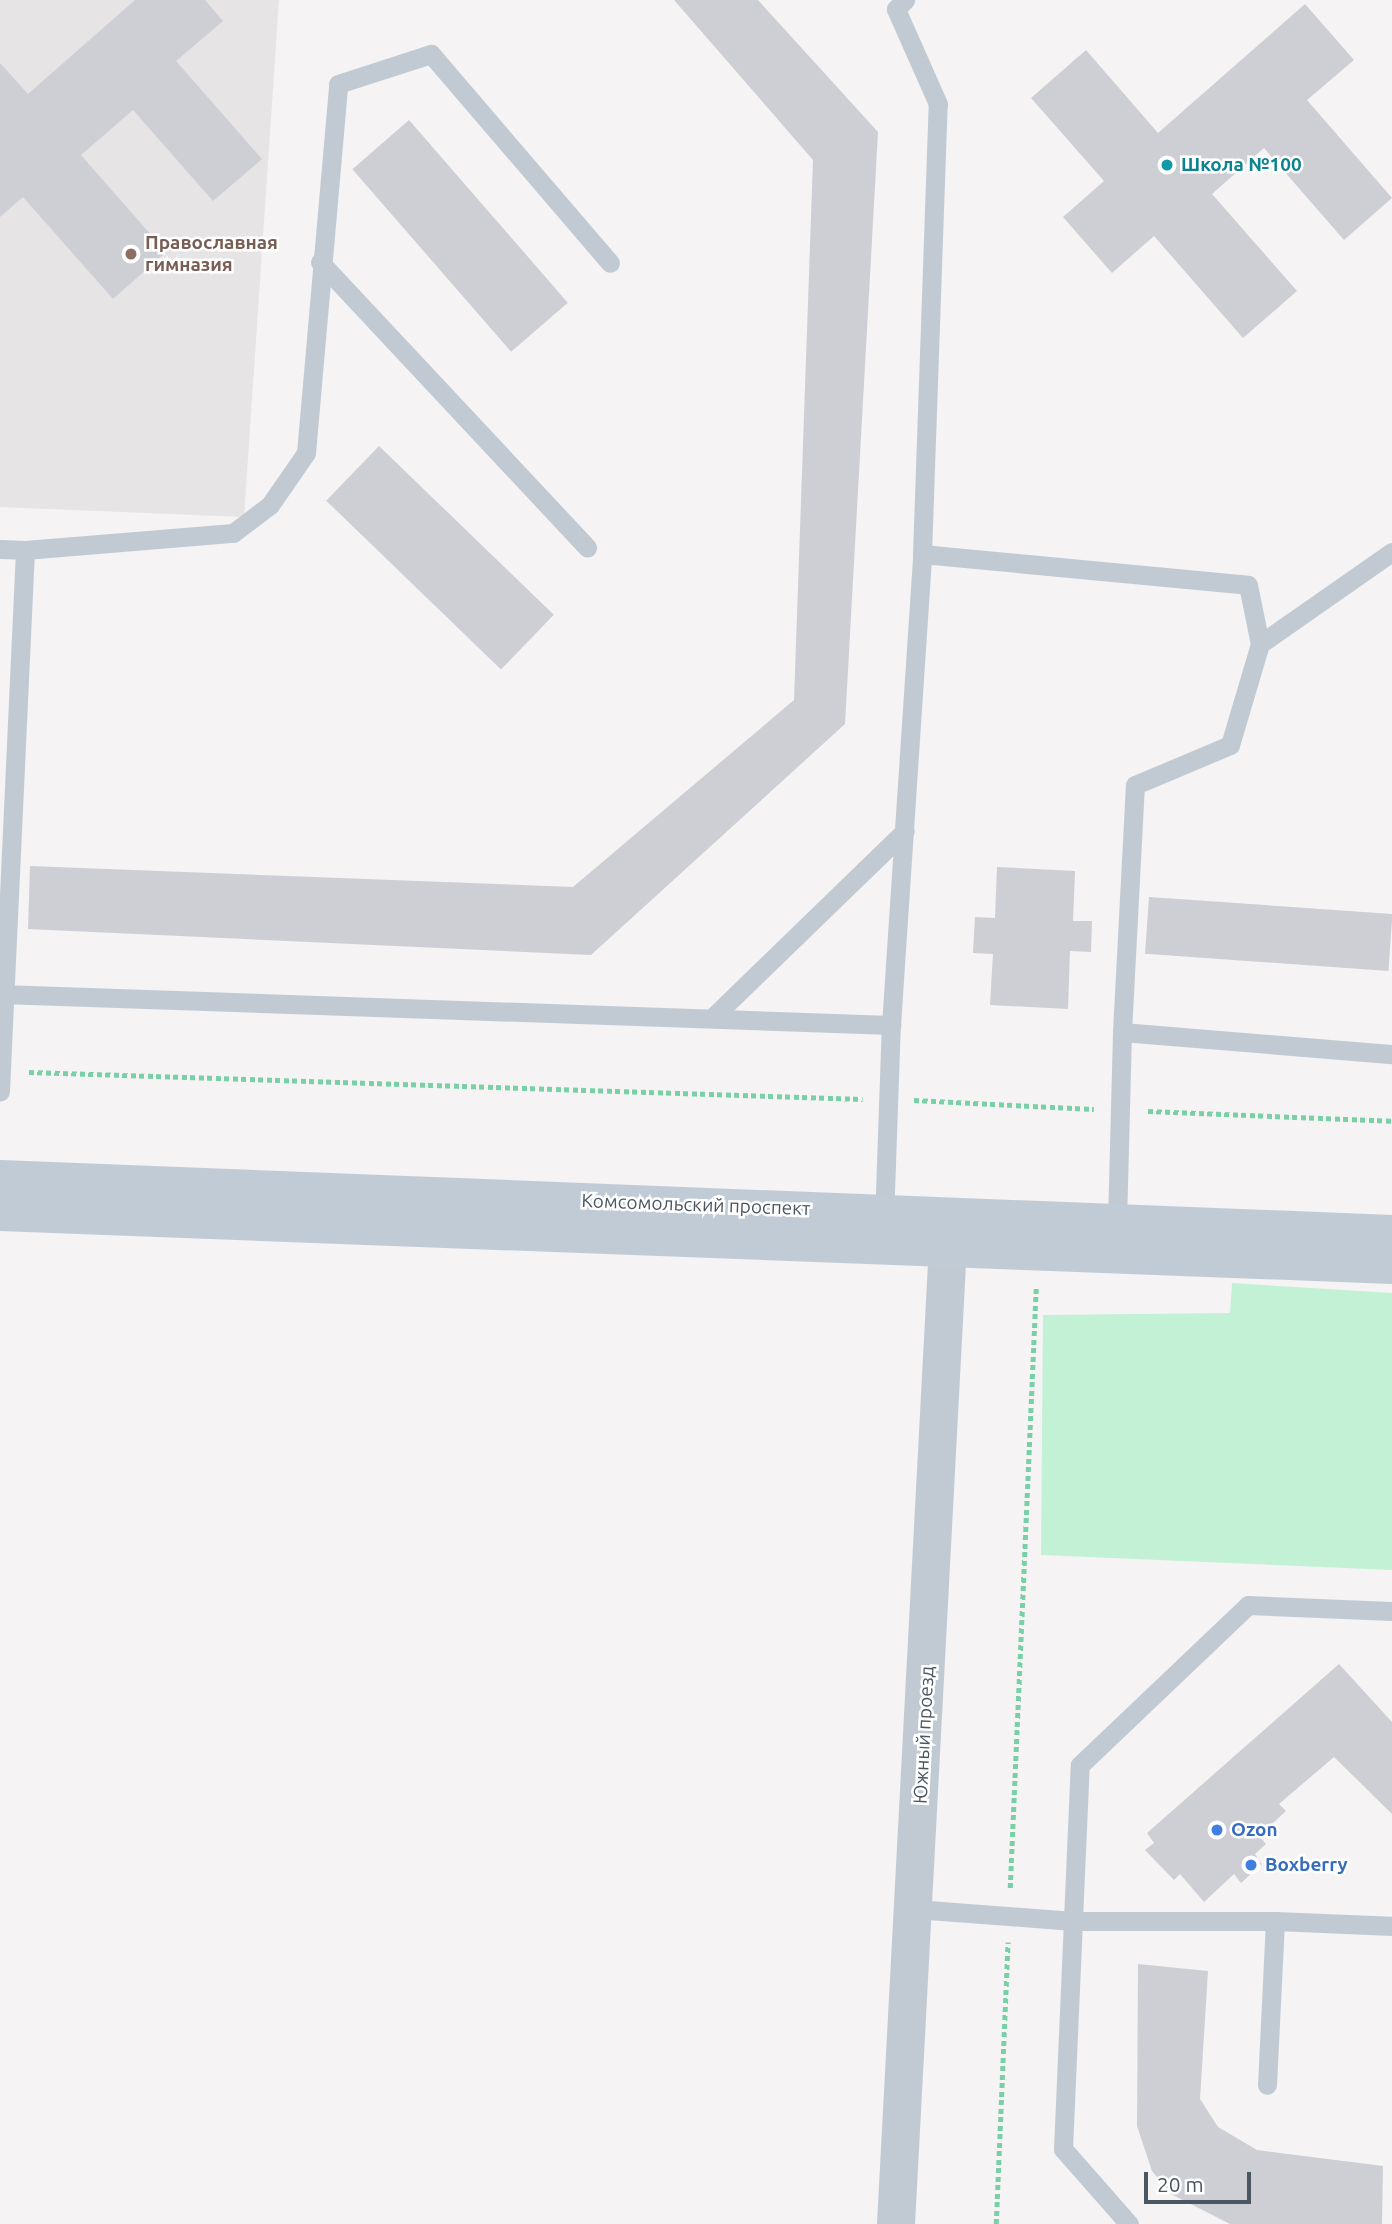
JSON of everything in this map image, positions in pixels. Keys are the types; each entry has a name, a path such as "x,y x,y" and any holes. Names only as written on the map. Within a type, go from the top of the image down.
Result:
{"main road":[{"name":"Комсомольский проспект","path":"0,1179 949,1231 1117,1223 1392,1234"},
{"name":"Комсомольский проспект","path":"0,1212 166,1221 883,1227"},
{"name":"Комсомольский проспект","path":"949,1231 1038,1249 1392,1265"}],"street":[{"name":"Южный проезд","path":"896,2224 915,1909 949,1231"}],"lane":[{"path":"883,1227 891,1025 922,554 938,104 896,3"},
{"path":"0,549 25,550 233,533 270,505 306,453 320,262 338,85 431,54 610,263"},
{"path":"320,262 587,547"},
{"path":"0,1091 1,994 25,550"},
{"path":"1260,644 1392,552"},
{"path":"922,554 1248,585 1260,644 1230,744 1135,785 1122,1032 1117,1223"},
{"path":"713,1017 905,831"},
{"path":"1,994 891,1025"},
{"path":"1122,1032 1392,1054"},
{"path":"1129,2224 1063,2149 1080,1765 1248,1605 1392,1611"},
{"path":"915,1909 1074,1921 1275,1921 1392,1926"},
{"path":"1267,2085 1275,1921"}],"path":[{"path":"2,1071 887,1099 1392,1121"},
{"path":"996,2224 1038,1249"}],"shaded area":[{"name":"Православная гимназия","path":"0,0 279,0 244,517 0,507"}],"green space":[{"path":"1232,1283 1392,1293 1392,1570 1041,1555 1043,1315 1230,1313"}],"building":[{"path":"135,0 205,0 223,21 176,61 262,159 213,201 133,110 81,155 166,252 113,299 23,197 0,217 0,63 28,94"},
{"path":"674,0 758,0 878,132 845,724 591,955 28,929 30,866 573,887 794,700 813,160"},
{"name":"Школа №100","path":"1305,4 1354,60 1307,100 1392,198 1344,240 1264,148 1212,194 1297,291 1243,338 1154,236 1112,273 1063,217 1104,181 1031,98 1086,50 1158,133"},
{"path":"409,120 568,303 511,352 352,169"},
{"path":"379,446 554,615 501,669 326,501"},
{"path":"997,867 1075,871 1073,921 1092,921 1091,952 1070,951 1068,1009 990,1005 993,954 973,953 975,917 995,918"},
{"path":"1149,897 1392,914 1388,971 1145,954"},
{"path":"1339,1664 1392,1722 1392,1814 1334,1757 1279,1804 1286,1811 1259,1836 1266,1844 1255,1854 1262,1864 1241,1883 1234,1874 1204,1902 1180,1874 1174,1880 1145,1850 1154,1843 1147,1833"},
{"path":"1138,1964 1208,1971 1200,2099 1218,2127 1257,2150 1383,2166 1382,2224 1230,2224 1171,2194 1152,2171 1137,2126"}],"place":[{"name":"Школа №100","path":"1167,165"},
{"name":"Православная гимназия","path":"131,254"},
{"name":"Ozon","path":"1217,1830"},
{"name":"Boxberry","path":"1251,1865"}]}
